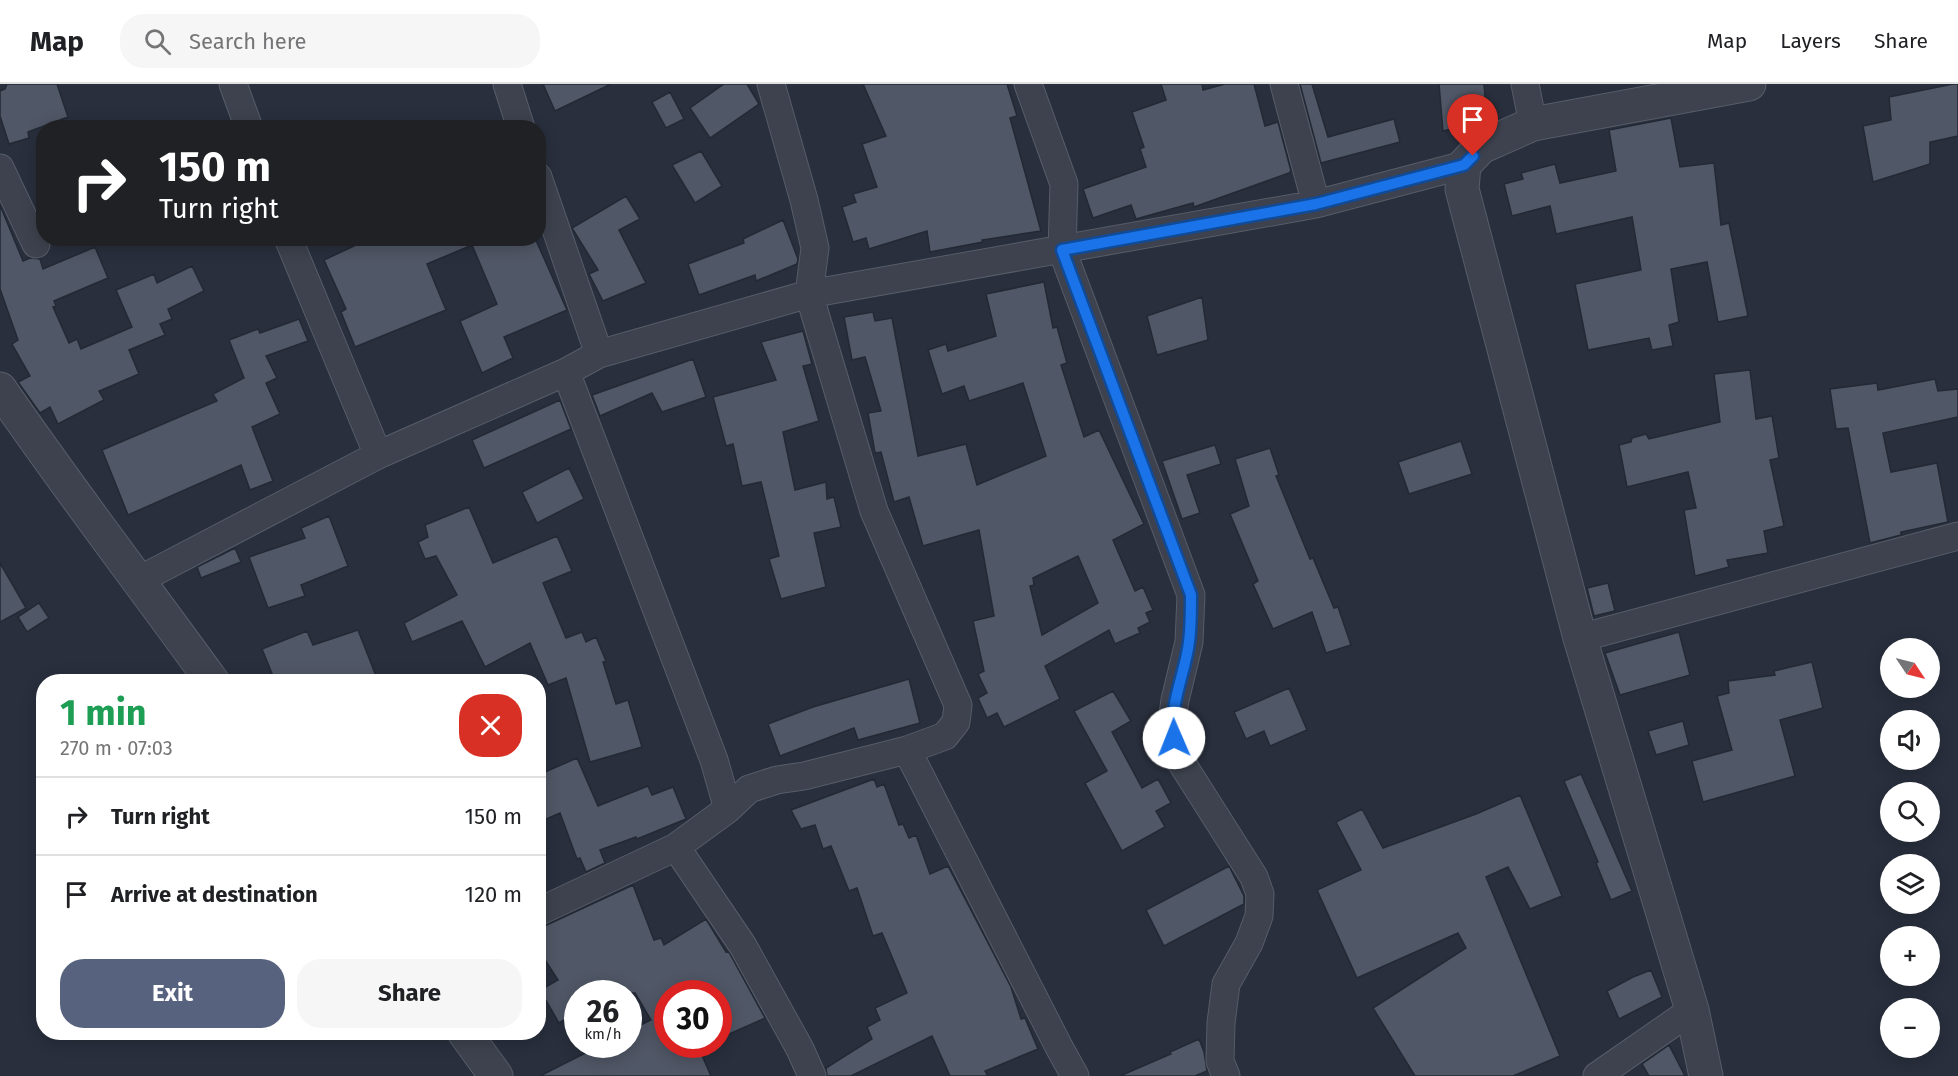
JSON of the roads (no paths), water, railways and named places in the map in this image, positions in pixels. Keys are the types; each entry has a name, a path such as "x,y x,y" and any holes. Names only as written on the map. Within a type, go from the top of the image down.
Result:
{"street":[{"path":"233,84 246,120"},
{"path":"507,84 518,120"},
{"path":"546,908 676,847 728,809 749,789 777,780 804,776 907,750 945,736 956,722 958,705 874,511 809,294 815,248 804,200 771,84"},
{"path":"1028,84 1064,184 1062,250 1191,595 1189,642 1174,700 1172,721 1176,754 1254,877 1260,894 1259,916 1249,943 1226,984 1221,1023 1220,1061 1226,1076"},
{"path":"1284,84 1316,204"},
{"path":"1525,84 1533,124"},
{"path":"139,580 378,455 566,372 599,354 809,294 1316,204 1464,165 1481,147 1533,124 1749,84"},
{"path":"1464,165 1462,189 1580,638 1692,1010 1706,1076"},
{"path":"0,168 36,244"},
{"path":"546,200 599,354"},
{"path":"291,246 378,455"},
{"path":"566,372 714,760 728,809"},
{"path":"0,389 52,465 207,674"},
{"path":"1580,638 1958,536"},
{"path":"907,750 1075,1076"},
{"path":"676,847 743,946 800,1049 812,1076"},
{"path":"1597,1076 1692,1010"},
{"path":"470,1040 496,1076"}]}
